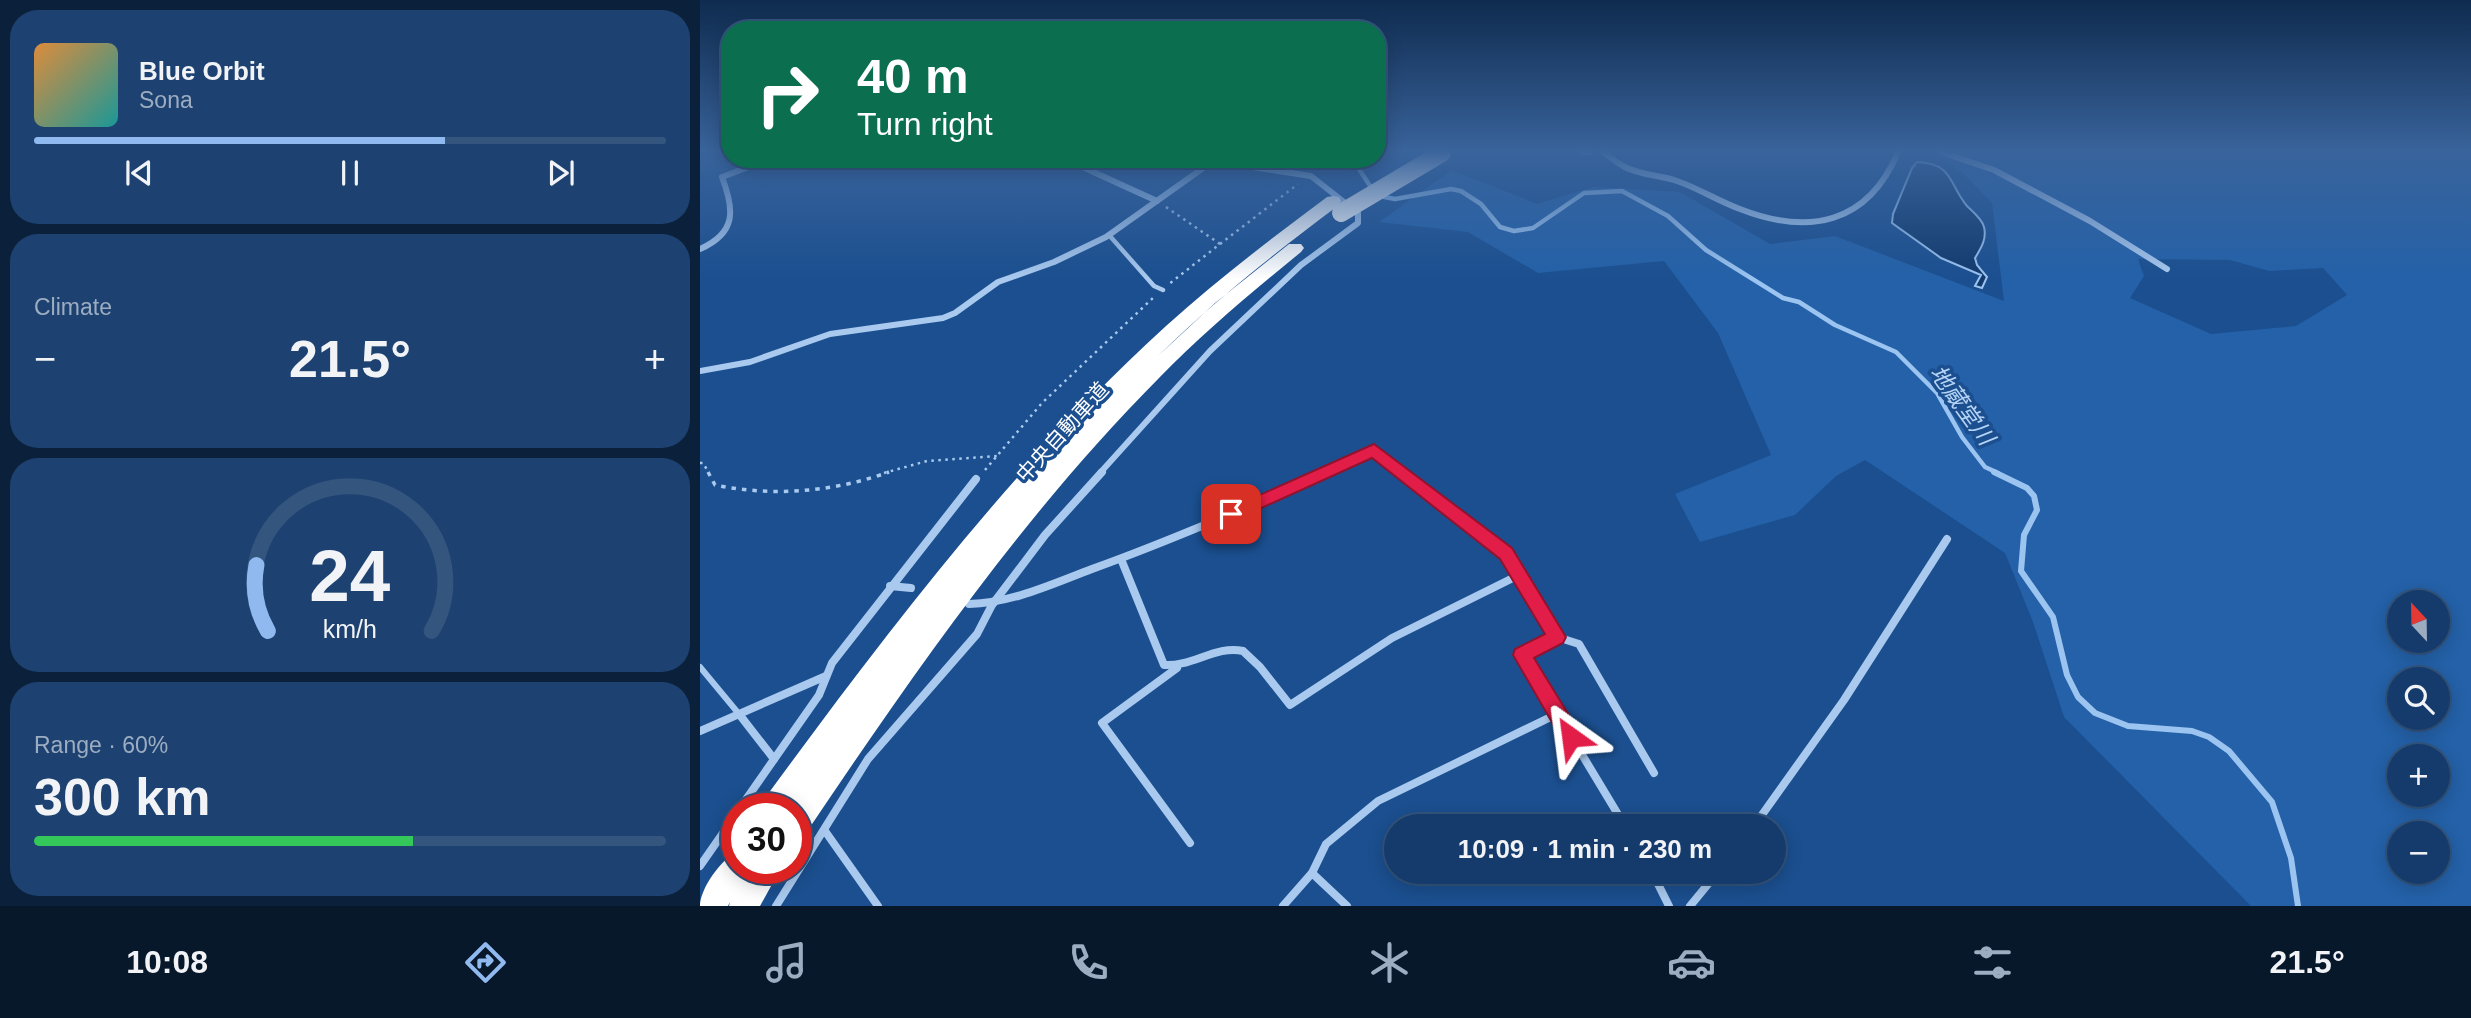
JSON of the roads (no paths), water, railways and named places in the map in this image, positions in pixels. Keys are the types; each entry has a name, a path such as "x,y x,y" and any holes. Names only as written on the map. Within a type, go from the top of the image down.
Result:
{"highway":[{"name":"中央自動車道","path":"786,793 901,635 1014,496 1175,328 1249,265 1355,194"},
{"name":"中央自動車道","path":"812,800 871,713 986,561 1101,428 1218,310 1337,207 1363,194"},
{"path":"710,906 725,884"},
{"path":"743,906 757,884"}],"street":[{"path":"700,249 721,240 729,225 731,200 729,194"},
{"path":"1142,194 1157,201"},
{"path":"700,371 720,370 749,362 831,334 943,318 955,313 998,282 1071,254 1109,235 1166,194"},
{"path":"776,906 868,759 976,634 992,605 1045,536 1193,368 1301,265 1358,223 1358,214 1334,194"},
{"path":"1707,194 1742,210 1804,223 1825,222 1861,205 1871,194"},
{"path":"2040,194 2091,221 2167,269"},
{"path":"969,604 992,605 1121,559 1254,506 1374,451 1506,554 1557,637 1579,644 1654,773"},
{"path":"750,793 819,695 832,663 976,479"},
{"path":"1763,814 1844,700 1947,539"},
{"path":"1121,559 1164,665 1177,668"},
{"path":"1190,844 1102,723 1177,668 1232,649 1245,652 1290,705 1392,638 1519,575"},
{"path":"890,586 911,588"},
{"path":"1557,637 1522,655 1618,814"},
{"path":"700,731 826,676"},
{"path":"738,715 774,759"},
{"path":"1283,906 1312,873 1326,844 1378,802 1558,715"},
{"path":"825,831 878,906"},
{"path":"700,866 721,836"},
{"path":"1312,873 1348,906"},
{"path":"1658,884 1669,906"},
{"path":"1690,906 1708,884"}],"lane":[{"path":"1109,235 1154,286 1163,289"},
{"path":"700,667 738,715"}],"waterway":[{"name":"地蔵堂川","path":"1379,196 1395,199 1421,194"},
{"name":"地蔵堂川","path":"1466,194 1481,204 1500,227 1514,231 1533,228 1582,194"},
{"name":"地蔵堂川","path":"1628,194 1668,216 1706,250 1783,298 1799,302 1835,325 1896,352 1937,393 1962,437 1985,467 1998,473"},
{"name":"地蔵堂川","path":"1994,472 2027,488 2034,496 2037,510 2024,535 2021,571 2053,617 2067,675 2078,697 2095,713 2128,726 2192,731 2209,737 2229,751 2272,802 2291,858 2298,906"}]}
